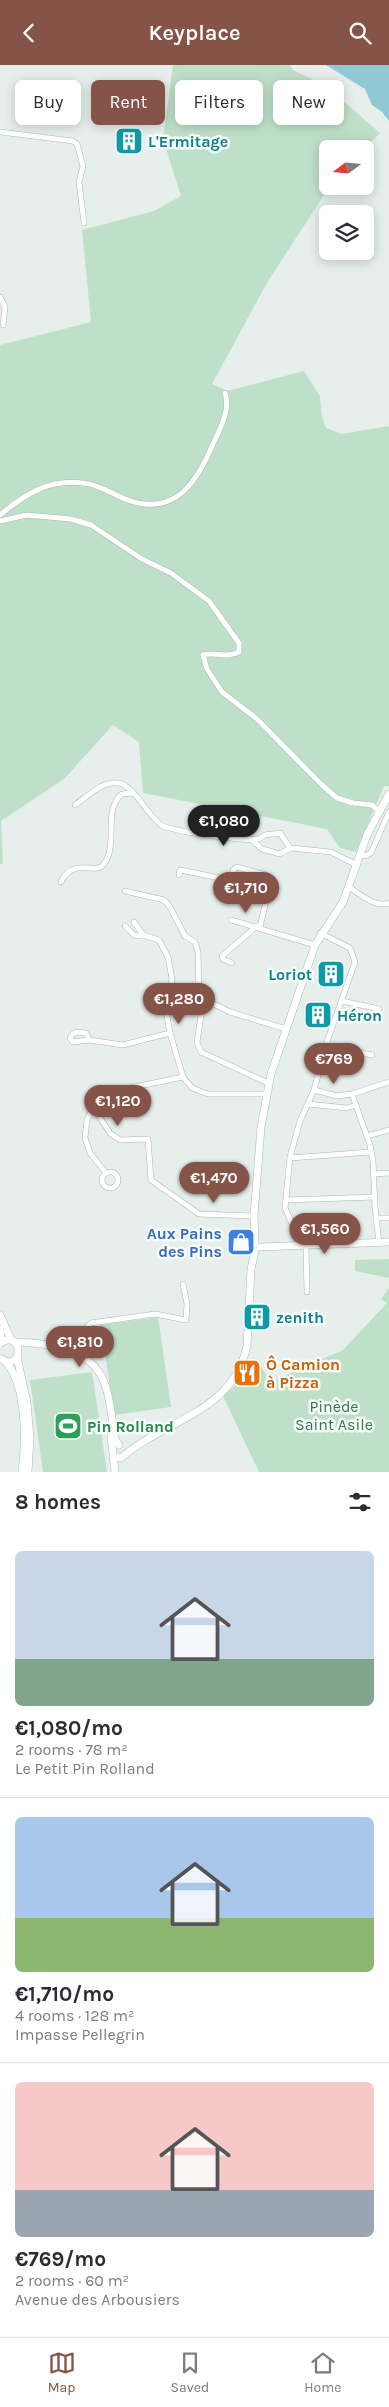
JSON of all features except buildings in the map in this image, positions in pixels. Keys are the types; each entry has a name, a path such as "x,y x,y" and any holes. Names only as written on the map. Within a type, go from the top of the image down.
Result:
{"street":[{"path":"0,131 72,141 77,144 83,166 78,182 84,223"},
{"path":"0,297 5,307 2,325"},
{"path":"0,515 26,495 47,485 58,483 84,483 143,504 158,504 176,498 184,493 192,482 211,449 226,412 226,393"},
{"path":"0,521 27,515 71,519 91,525 142,559 171,573 198,591 209,601 239,643 239,652 233,655 210,653 203,655 203,661 214,682 222,692 257,719 322,785 338,798 353,803 372,805 380,811"},
{"path":"75,805 104,784 119,783 128,787 147,813 163,826 176,831 251,839 259,839 265,835 280,833 290,848"},
{"path":"61,882 66,873 76,868 102,866 111,849 114,805 122,794 133,793"},
{"path":"132,1448 114,1447 113,1453 117,1458 124,1455 132,1448 205,1408 218,1396 234,1376 245,1355 251,1269 257,1247 254,1216 268,1083 320,933 338,911 349,887 360,854 389,794"},
{"path":"360,854 365,856 371,853 389,812"},
{"path":"251,839 262,849 280,854 290,848 331,852 357,865"},
{"path":"179,875 180,870 230,880 233,878 233,870 237,867 266,875 270,883 259,927 222,956 223,959 232,963"},
{"path":"349,887 375,903 382,905 389,903"},
{"path":"125,891 164,900 185,936 195,942 198,952 199,997 202,1009 197,1042 201,1052 268,1083"},
{"path":"231,919 315,945"},
{"path":"134,922 143,935"},
{"path":"125,926 135,935 143,935 159,941 168,957 172,979 166,1011 170,1033 183,1077 192,1088 208,1093 266,1094"},
{"path":"307,1292 304,1245 285,1208 290,1158 300,1121 314,1090 326,1046 355,962 350,948 320,933"},
{"path":"342,1001 379,1009"},
{"path":"212,1003 230,1012 286,1029"},
{"path":"89,1039 124,1045 170,1033"},
{"path":"326,1046 372,1055"},
{"path":"106,1173 90,1153 85,1138 87,1120 92,1107 105,1093 183,1077"},
{"path":"314,1090 337,1096 352,1094 389,1082"},
{"path":"352,1094 371,1152 379,1243"},
{"path":"308,1104 337,1107 356,1105"},
{"path":"92,1107 110,1133 120,1141 148,1139 151,1180 199,1213 254,1216"},
{"path":"367,1136 389,1130"},
{"path":"290,1158 371,1152"},
{"path":"374,1175 389,1173"},
{"path":"286,1200 375,1197"},
{"path":"377,1218 389,1217"},
{"path":"257,1247 389,1242"},
{"path":"79,1354 84,1330 91,1323 155,1314 186,1320 187,1304 183,1284"},
{"path":"0,1315 18,1354 28,1412 30,1438 28,1472"},
{"path":"0,1328 0,1343 12,1341 37,1343 79,1354 93,1364 105,1384 115,1440 121,1446 124,1455 117,1472"},
{"path":"3,1359 11,1361 18,1354 37,1343"},
{"path":"3,1359 14,1374 21,1402 24,1438 22,1472"},
{"path":"109,1407 113,1453 117,1472"}],"green space":[{"path":"173,65 290,65 293,70 314,80 273,80 273,125 344,125 344,102 380,133 373,140 319,140 319,195 324,195 268,281 212,384 227,391 304,371 320,396 322,417 326,428 342,434 389,426 389,786 384,786 356,852 340,848 327,829 143,793 139,742 113,725 64,779 1,821 3,864 0,864 0,345 91,322 82,230 154,211 181,196 163,139"},
{"path":"389,1259 389,1278 355,1271 355,1260"},
{"name":"Pinède Saint Asile","path":"389,1288 389,1472 259,1472 223,1396 260,1365 271,1382 343,1350 387,1303 381,1299"},
{"path":"158,1317 171,1407 114,1415 101,1325"},
{"name":"Pin Rolland","path":"92,1372 107,1472 43,1472 30,1380"}],"water":[{"path":"326,65 389,65 389,121 382,112 372,105 365,89"}],"place":[{"name":"L'Ermitage","path":"129,141"},
{"name":"Loriot","path":"331,974"},
{"name":"Héron","path":"318,1015"},
{"name":"Aux Pains des Pins","path":"241,1242"},
{"name":"zenith","path":"257,1317"},
{"name":"Ô Camion à Pizza","path":"247,1373"},
{"name":"Pin Rolland","path":"68,1426"}]}
